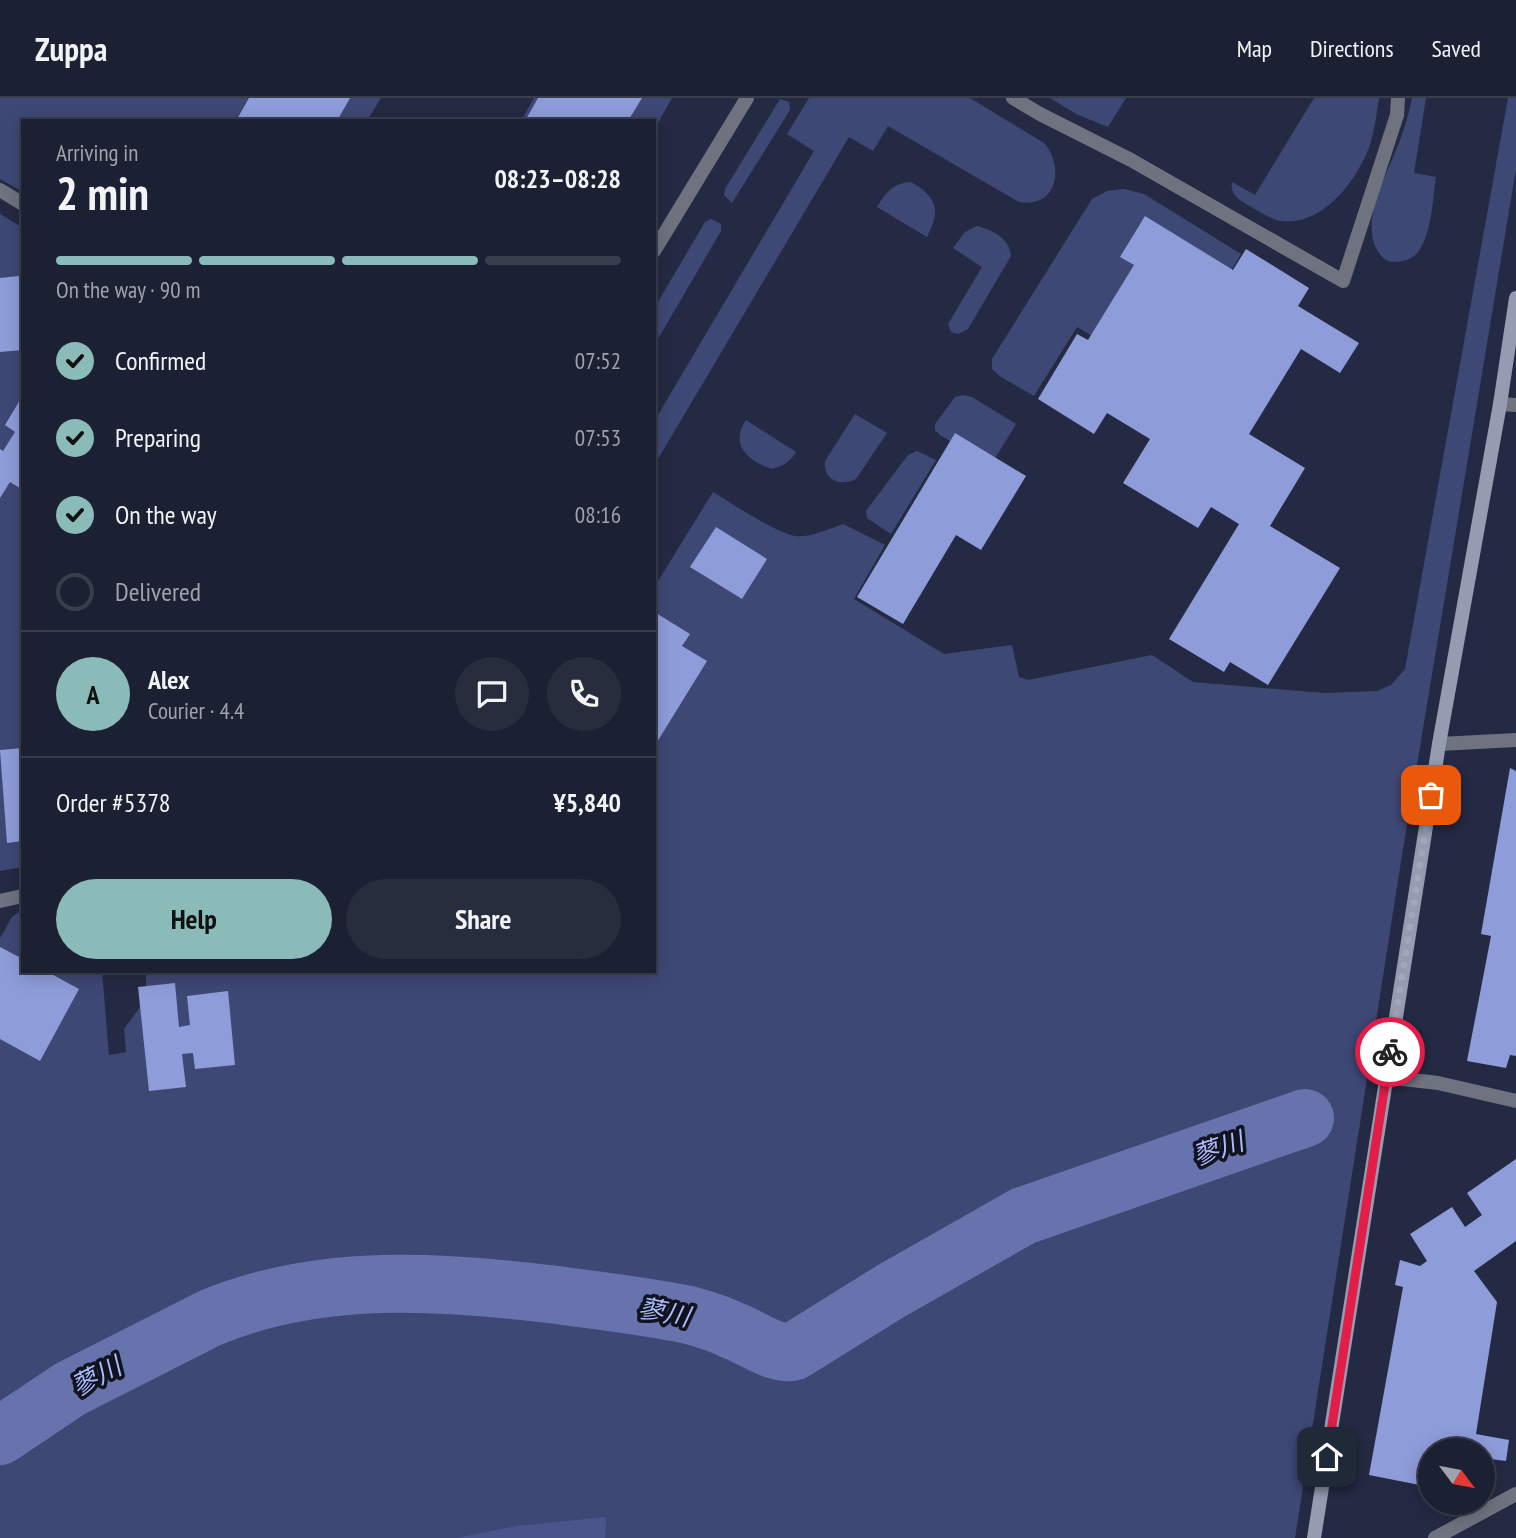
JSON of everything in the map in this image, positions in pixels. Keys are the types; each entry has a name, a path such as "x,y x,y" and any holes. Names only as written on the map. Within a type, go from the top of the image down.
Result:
{"street":[{"path":"656,248 747,98"},
{"path":"1013,98 1131,160 1343,281 1396,116 1398,98"},
{"path":"0,190 21,203"},
{"path":"1314,1538 1439,744 1500,404 1516,298"},
{"path":"1500,404 1516,405"},
{"path":"1439,744 1516,740"},
{"path":"0,901 21,896"},
{"path":"1386,1077 1438,1083 1516,1101"},
{"path":"1435,1538 1516,1494"}],"shaded area":[{"path":"0,98 381,98 368,119 21,119 21,191 0,179"},
{"path":"534,98 672,98 656,126 656,119 522,119"},
{"path":"809,98 970,98 1044,143 1054,163 1054,184 1042,199 1019,202 888,126 873,151 849,137 656,462 656,418 814,151 787,134"},
{"path":"1050,98 1126,98 1108,127 1076,114"},
{"path":"1314,98 1379,98 1371,142 1360,167 1333,202 1309,217 1296,221 1278,220 1238,199 1232,190 1232,182 1255,195"},
{"path":"1412,98 1426,98 1414,173 1436,177 1429,224 1422,247 1407,260 1391,262 1383,258 1374,244 1373,212 1378,192 1402,134"},
{"path":"1508,98 1516,98 1516,169 1402,855 1295,1538 0,1538 0,938 12,917 21,910 21,973 102,973 109,1055 126,1052 124,1029 146,999 146,973 656,973 656,584 713,492 776,529 795,536 819,533 843,524 885,545 854,599 944,654 1012,645 1019,677 1028,680 1152,655 1193,682 1324,693 1377,691 1391,685 1405,669"},
{"path":"780,99 789,102 790,110 732,203 724,195 725,189"},
{"path":"911,182 926,193 934,205 934,219 927,237 877,207 891,189"},
{"path":"1124,189 1144,194 1241,254 1165,379 1077,327 1034,396 1001,377 992,369 992,359 1092,199 1107,191"},
{"path":"0,214 21,227 21,867 0,871"},
{"path":"711,219 721,224 721,231 656,342 656,305 705,222"},
{"path":"977,226 1000,236 1008,245 1011,256 968,329 958,334 951,332 948,324 982,267 953,248 965,232"},
{"path":"955,397 972,397 1016,424 991,465 935,430 935,424"},
{"path":"855,414 887,433 856,479 839,482 827,473 825,461"},
{"path":"746,420 796,452 794,455 786,463 772,469 749,457 740,444 741,429"},
{"path":"917,451 936,460 891,534 867,518 866,511 908,455"},
{"path":"606,1517 605,1538 457,1538 516,1526"}],"building":[{"path":"249,98 350,98 338,119 237,119"},
{"path":"538,98 642,98 629,119 526,119"},
{"path":"1145,216 1233,270 1246,249 1309,288 1298,306 1359,343 1340,373 1301,349 1249,434 1305,468 1270,526 1340,568 1268,685 1230,662 1224,672 1169,639 1239,524 1211,507 1198,528 1123,483 1150,439 1107,413 1094,434 1038,399 1077,334 1088,340 1134,265 1120,257"},
{"path":"19,276 21,350 0,352 0,278"},
{"path":"21,398 21,489 10,482 0,498 0,449 3,451 15,432 5,425"},
{"path":"955,433 1026,476 981,550 956,535 903,624 857,597"},
{"path":"716,527 767,559 742,599 690,567"},
{"path":"656,613 690,634 682,646 707,661 656,744"},
{"path":"21,748 21,841 7,843 0,750"},
{"path":"1510,768 1516,771 1516,1056 1510,1055 1506,1068 1467,1061 1491,936 1481,934"},
{"path":"0,947 21,958 21,973 50,973 79,989 40,1061 0,1039"},
{"path":"175,983 179,1027 190,1025 187,996 228,991 235,1065 195,1069 193,1053 182,1054 186,1087 149,1091 138,987"},
{"path":"1516,1159 1516,1241 1474,1271 1497,1302 1476,1434 1509,1440 1506,1461 1495,1460 1495,1438 1418,1438 1418,1485 1369,1475 1403,1287 1395,1285 1400,1260 1420,1266 1427,1261 1410,1234 1452,1207 1465,1227 1482,1215 1467,1193"}],"waterway":[{"name":"蓼川","path":"0,1436 70,1389 210,1318 252,1303 294,1293 338,1287 382,1284 470,1286 623,1304 695,1317 723,1326 778,1351 793,1352 891,1291 1023,1216 1305,1118"}],"way so far":[{"path":"1390,1052 1431,795"}],"route":[{"path":"1327,1457 1390,1052"}]}
